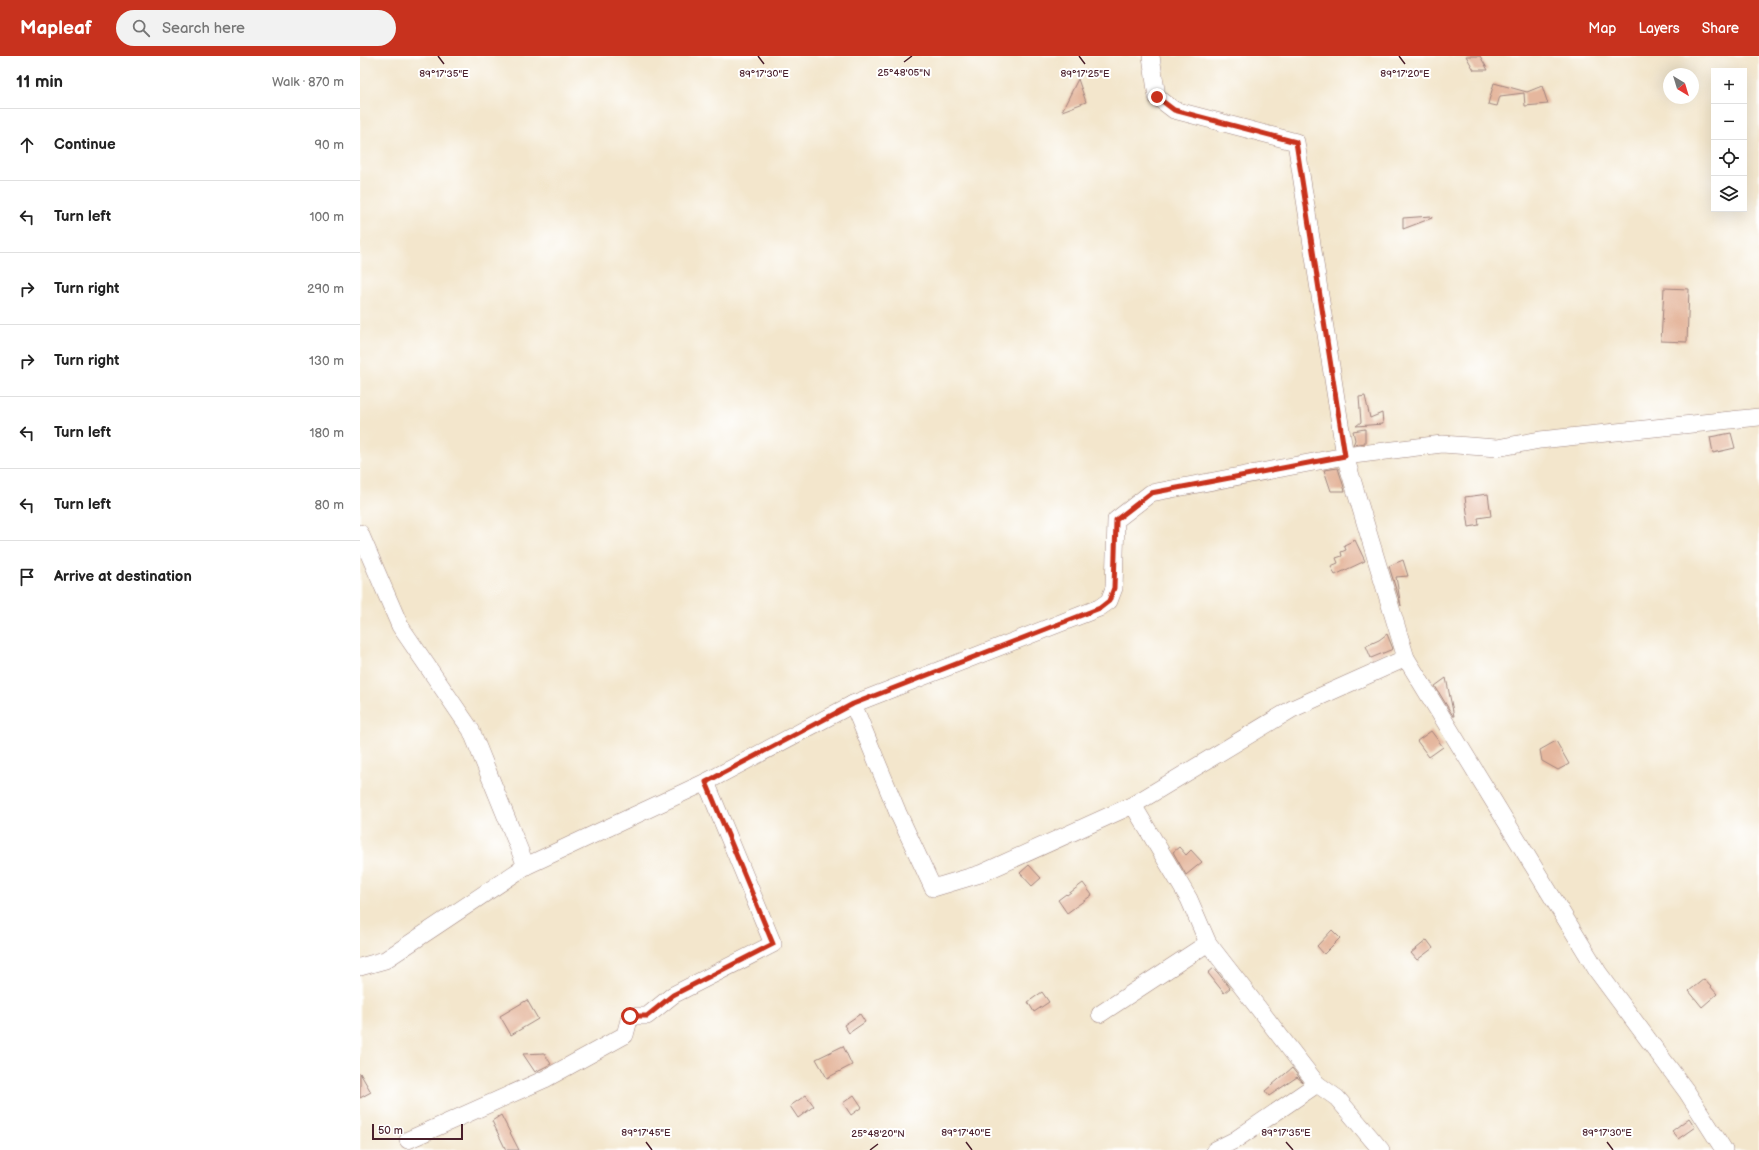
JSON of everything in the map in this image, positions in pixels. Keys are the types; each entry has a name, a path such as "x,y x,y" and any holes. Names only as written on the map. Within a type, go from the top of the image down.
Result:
{"street":[{"path":"1151,56 1157,97 1174,110 1296,142 1345,456 1406,658 1598,972 1687,1092 1724,1150"},
{"path":"360,967 385,960 526,866 706,782 853,704 1100,608 1109,601 1114,588 1116,520 1151,493 1345,456 1442,444 1497,448 1540,440 1759,417"},
{"path":"360,533 400,626 471,730 526,866"},
{"path":"853,704 898,813 933,888 980,874 1133,805 1292,709 1406,658"},
{"path":"408,1140 545,1079 625,1035 630,1016 647,1016 673,995 773,944 706,782"},
{"path":"1133,805 1189,899 1208,943 1317,1084 1337,1098 1380,1150"},
{"path":"1100,1014 1208,943"},
{"path":"1215,1150 1235,1140 1317,1084"}],"building":[{"path":"1466,56 1480,56 1488,70 1474,70"},
{"path":"1078,79 1086,102 1062,111"},
{"path":"1494,83 1527,92 1542,86 1548,104 1525,106 1524,93 1500,96 1497,106 1488,104"},
{"path":"1431,216 1432,218 1403,229 1403,218"},
{"path":"1664,288 1689,289 1687,342 1661,341"},
{"path":"1365,396 1370,418 1382,413 1383,424 1356,426 1361,422 1359,397"},
{"path":"1365,429 1365,443 1353,445 1355,440 1353,431"},
{"path":"1731,433 1735,448 1713,453 1710,437"},
{"path":"1338,468 1345,491 1331,491 1324,470"},
{"path":"1488,494 1491,516 1478,518 1479,525 1469,527 1465,497"},
{"path":"1355,540 1365,561 1335,575 1331,566 1338,563 1336,558 1342,556 1341,552 1346,550 1344,545"},
{"path":"1403,560 1408,576 1396,577 1401,606 1389,566"},
{"path":"1387,634 1393,649 1371,658 1366,646 1379,640"},
{"path":"1446,678 1454,716 1435,686"},
{"path":"1431,731 1443,747 1429,757 1417,741"},
{"path":"1556,741 1569,764 1558,770 1542,761 1540,750"},
{"path":"1179,847 1186,855 1191,850 1202,862 1186,875 1173,852"},
{"path":"1029,865 1041,878 1032,886 1020,873"},
{"path":"1083,883 1092,895 1067,913 1058,900"},
{"path":"1332,930 1340,938 1324,954 1317,946"},
{"path":"1427,940 1433,948 1417,960 1411,953"},
{"path":"1214,968 1230,988 1224,993 1208,973"},
{"path":"1704,979 1717,994 1702,1007 1689,991"},
{"path":"1042,992 1049,1002 1034,1012 1028,1002"},
{"path":"527,1000 538,1019 511,1035 500,1016"},
{"path":"860,1014 865,1022 849,1033 844,1025"},
{"path":"843,1046 852,1065 827,1078 816,1059"},
{"path":"544,1053 551,1064 535,1072 523,1054"},
{"path":"1292,1068 1303,1082 1297,1077 1269,1096 1265,1091"},
{"path":"360,1073 371,1092 360,1098"},
{"path":"806,1095 814,1106 798,1118 790,1106"},
{"path":"854,1095 862,1107 851,1115 843,1103"},
{"path":"501,1115 519,1150 506,1150 492,1121"},
{"path":"1689,1118 1695,1127 1678,1139 1672,1131"}],"route":[{"path":"630,1016 647,1016 673,995 773,944 706,782 853,704 1100,608 1109,601 1114,588 1116,520 1151,493 1345,456 1296,142 1174,110 1157,97"}]}
